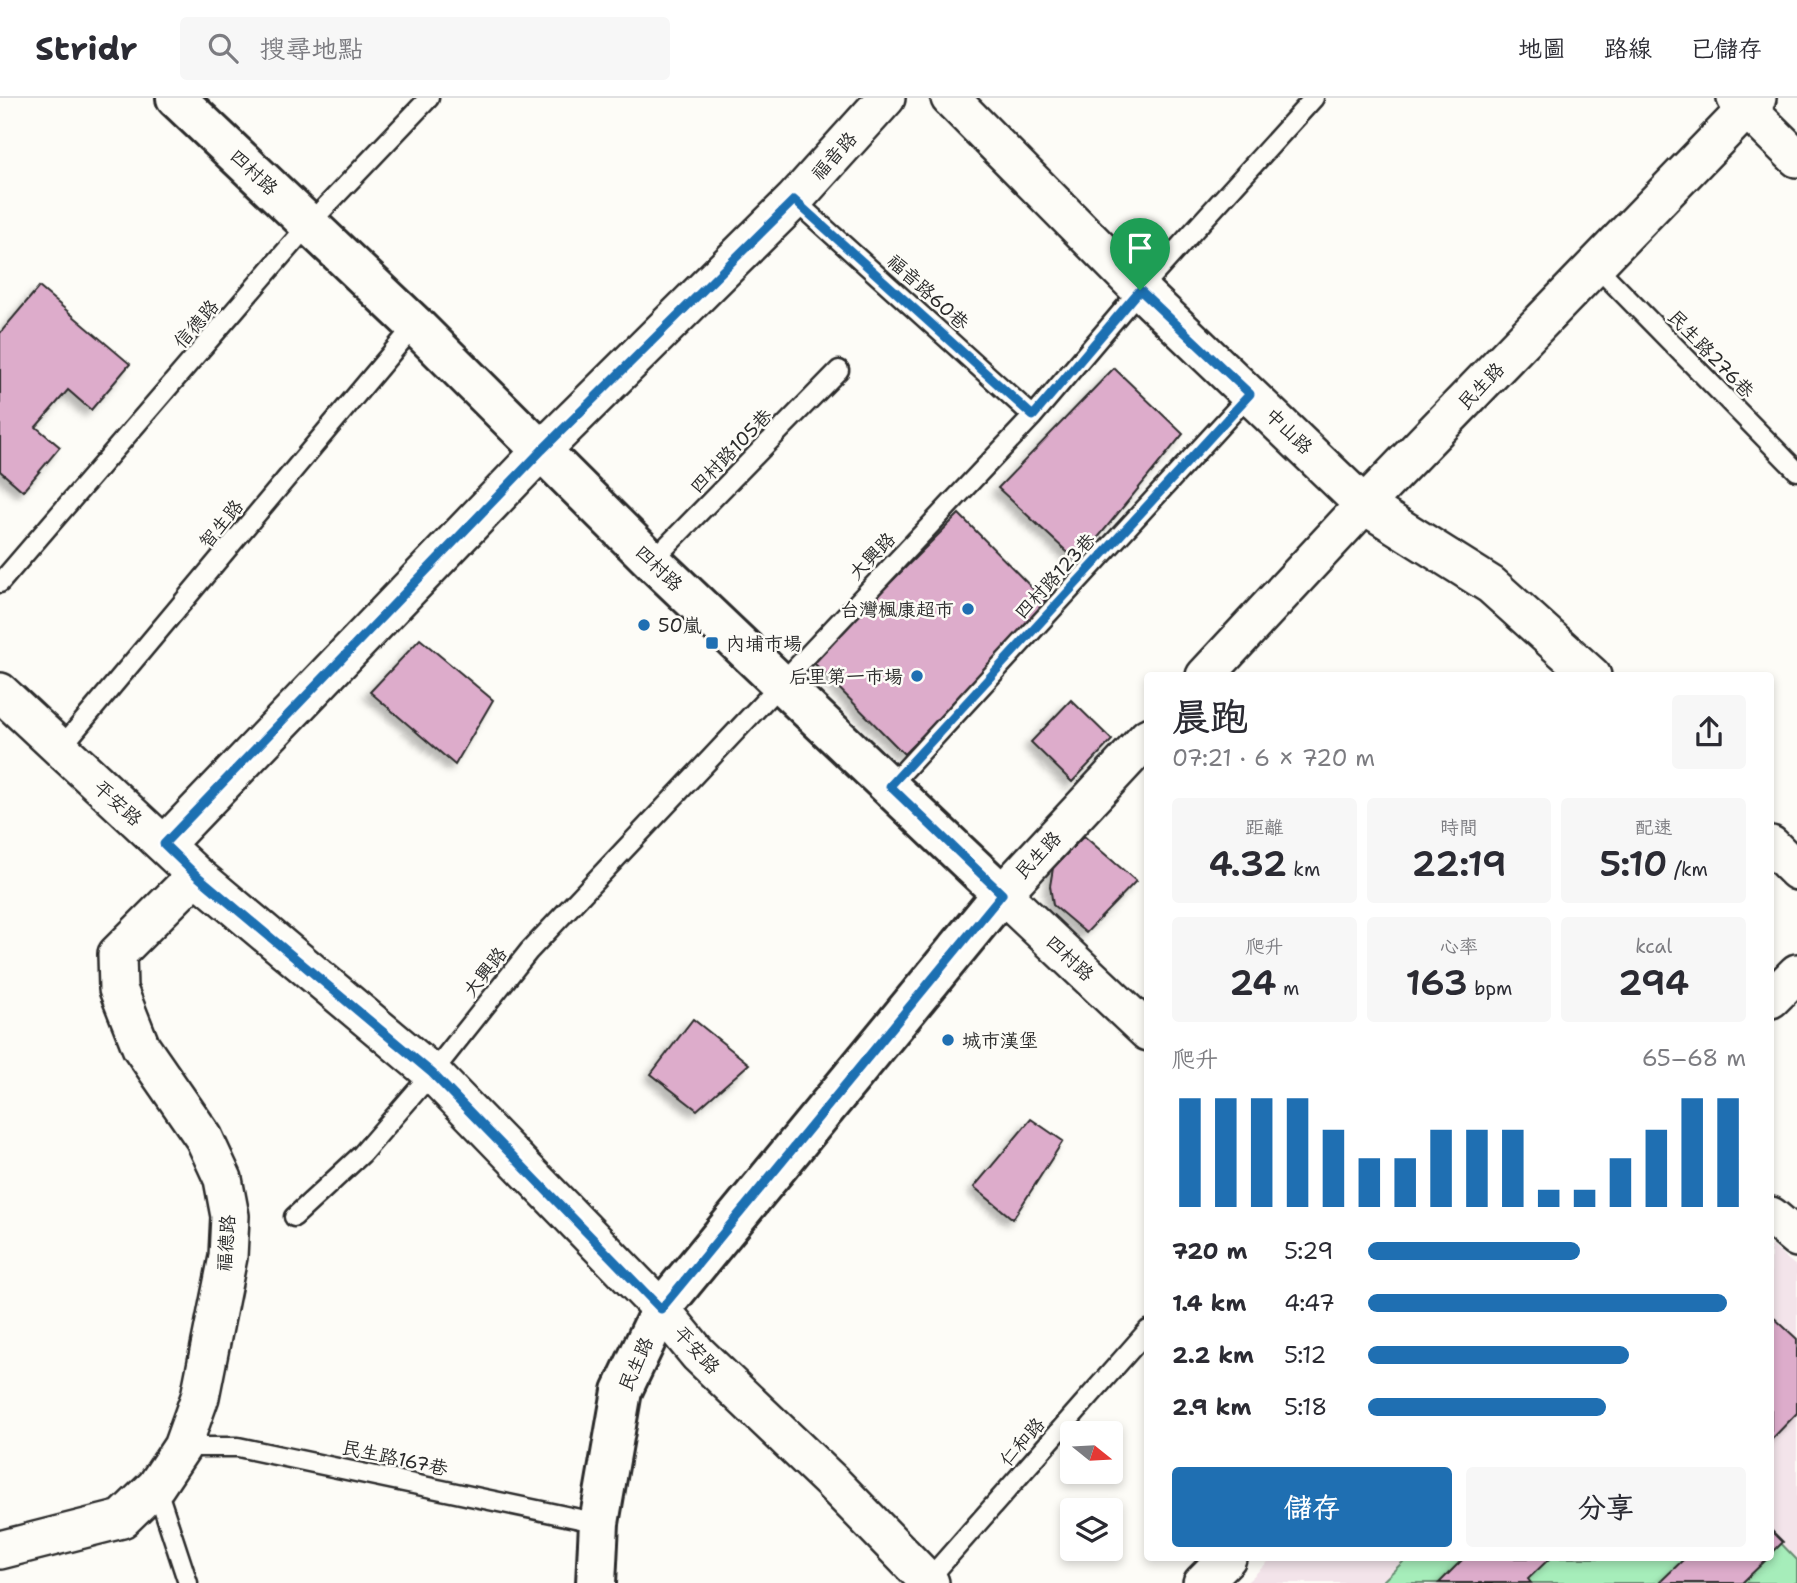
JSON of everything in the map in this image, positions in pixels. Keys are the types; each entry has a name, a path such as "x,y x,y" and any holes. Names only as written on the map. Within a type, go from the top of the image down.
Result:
{"main road":[{"name":"四村路","path":"176,98 415,325 652,561 1002,894"},
{"name":"民生路","path":"596,1583 599,1523 622,1391 661,1309 1002,894"}],"street":[{"name":"福音路","path":"164,844 542,450 794,200 886,98"},
{"name":"中山路","path":"950,98 1140,290 1364,505 1491,585 1588,672"},
{"path":"1746,102 1797,158"},
{"name":"民生路","path":"1209,672 1364,505 1596,265 1746,102"},
{"name":"平安路","path":"0,692 59,750 196,875 432,1073 661,1309 698,1354 831,1481 929,1582"},
{"name":"民生路","path":"1002,894 1144,741"},
{"path":"1774,848 1797,871"},
{"name":"福德路","path":"0,1550 122,1519 156,1486 182,1447 200,1397 228,1257 230,1216 223,1179 204,1138 141,1047 118,989 117,954 196,875"},
{"name":"四村路","path":"1002,894 1144,1028"},
{"path":"1774,996 1797,973"},
{"path":"1774,1219 1797,1238"},
{"path":"1202,1583 1224,1561"}],"lane":[{"name":"信德路","path":"0,583 309,225 429,98"},
{"name":"大興路","path":"294,1217 362,1154 432,1073 529,951 780,681 1033,416 1140,290 1314,98"},
{"name":"福音路60巷","path":"794,200 1033,416"},
{"name":"民生路276巷","path":"1596,265 1797,471"},
{"name":"智生路","path":"59,750 415,325"},
{"name":"四村路105巷","path":"652,561 839,370"},
{"name":"四村路123巷","path":"890,786 1250,394"},
{"name":"仁和路","path":"929,1582 1144,1335"},
{"name":"民生路167巷","path":"182,1447 238,1447 599,1523"},
{"path":"156,1486 188,1583"}],"shaded area":[{"path":"1774,1248 1797,1267 1797,1583 1246,1583 1269,1561 1774,1561"}],"green space":[{"path":"1774,1536 1797,1560 1797,1583 1381,1583 1404,1561 1774,1561"}],"building":[{"path":"39,287 130,364 91,410 68,390 36,427 60,447 23,491 0,471 0,333"},
{"path":"1114,368 1183,434 1078,562 998,488"},
{"path":"959,514 1051,607 904,754 812,661"},
{"path":"420,639 493,700 455,765 370,692"},
{"path":"1071,700 1112,740 1072,782 1031,742"},
{"path":"1084,836 1136,881 1086,933 1053,905 1050,886 1053,868"},
{"path":"693,1019 749,1064 697,1110 651,1074"},
{"path":"1031,1119 1063,1141 1013,1219 974,1187"},
{"path":"1774,1318 1797,1339 1797,1413 1774,1437"},
{"path":"1774,1533 1783,1542 1774,1551"},
{"path":"1461,1561 1547,1561 1528,1579 1531,1583 1439,1583"},
{"path":"1682,1561 1765,1561 1742,1583 1659,1583"}],"place":[{"name":"台灣楓康超市","path":"968,609"},
{"name":"50嵐","path":"644,625"},
{"name":"內埔市場","path":"712,643"},
{"name":"后里第一市場","path":"917,676"},
{"name":"城市漢堡","path":"948,1040"}],"route":[{"path":"794,200 1033,416 1140,290 1250,394 890,786 1002,894 661,1309 432,1073 196,875 164,844 542,450 794,200"}]}
